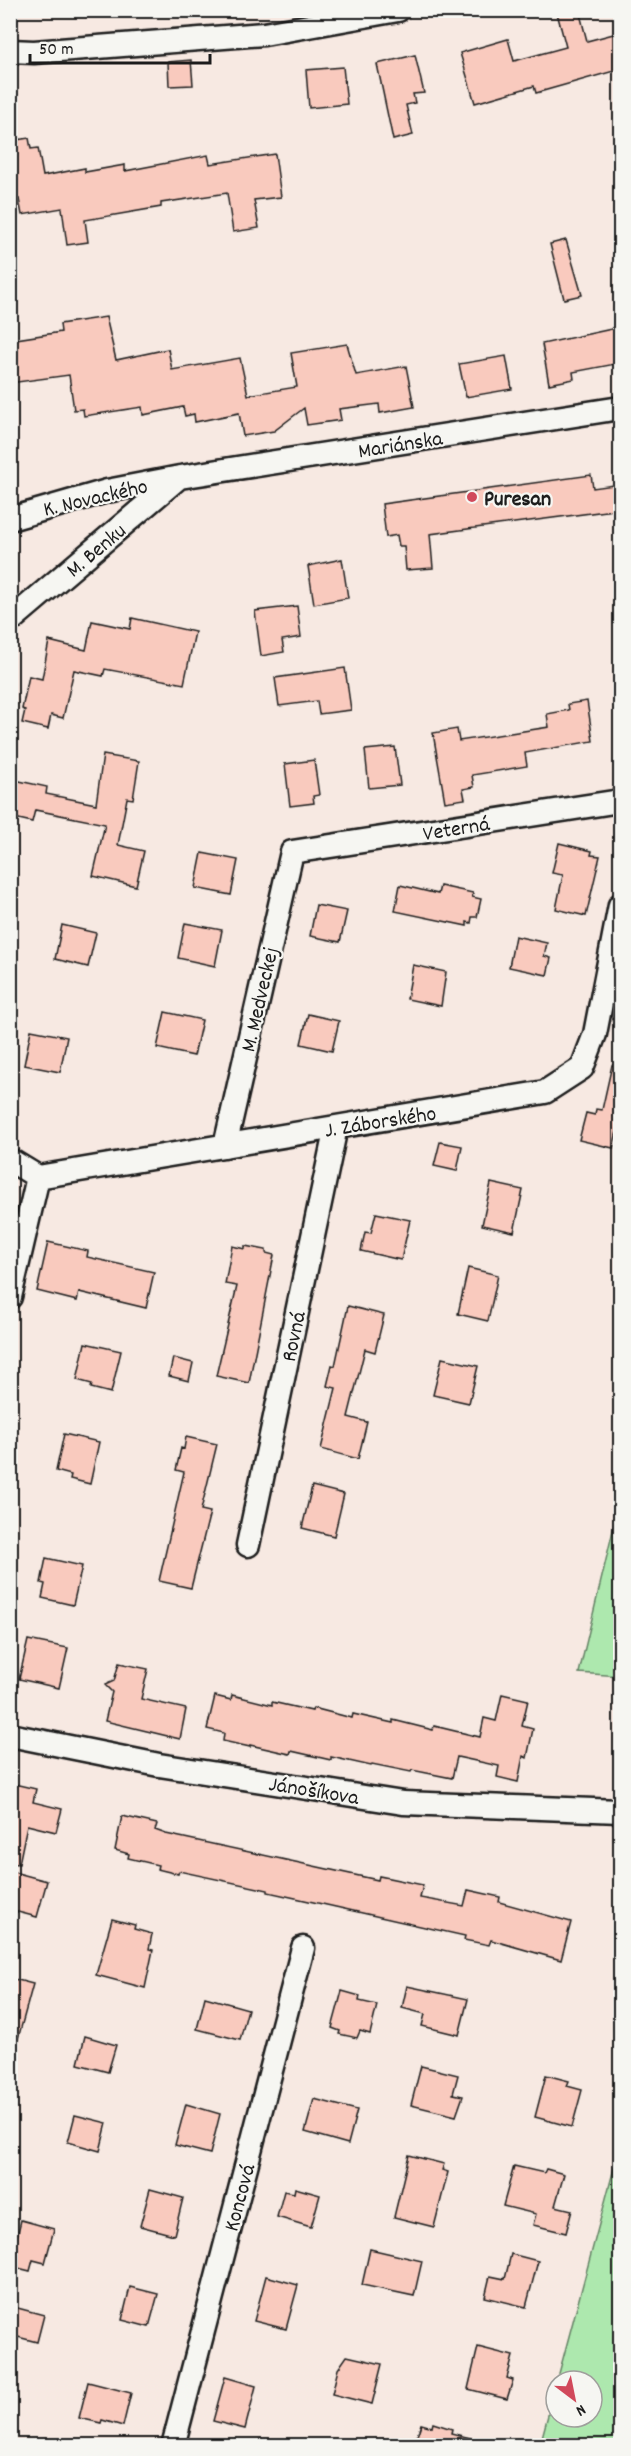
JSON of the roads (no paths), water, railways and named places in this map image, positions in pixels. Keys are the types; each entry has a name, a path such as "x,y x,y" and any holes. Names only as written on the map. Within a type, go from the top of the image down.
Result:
{"street":[{"path":"10,51 34,52 264,34 398,10"},
{"name":"Mariánska","path":"180,477 621,408"},
{"name":"K. Novackého","path":"10,519 107,491 180,477"},
{"name":"M. Benku","path":"10,621 180,477"},
{"name":"Veterná","path":"292,852 621,801"},
{"name":"M. Medveckej","path":"225,1146 292,852"},
{"name":"J. Záborského","path":"38,1177 545,1092 582,1068 595,1034 621,905"},
{"name":"Rovná","path":"248,1545 336,1127"},
{"path":"10,1160 38,1177 10,1297"},
{"name":"Jánošíkova","path":"10,1735 159,1765 403,1803 621,1811"},
{"name":"Koncová","path":"173,2445 303,1948"}],"place":[{"name":"Puresan","path":"472,497"}]}
